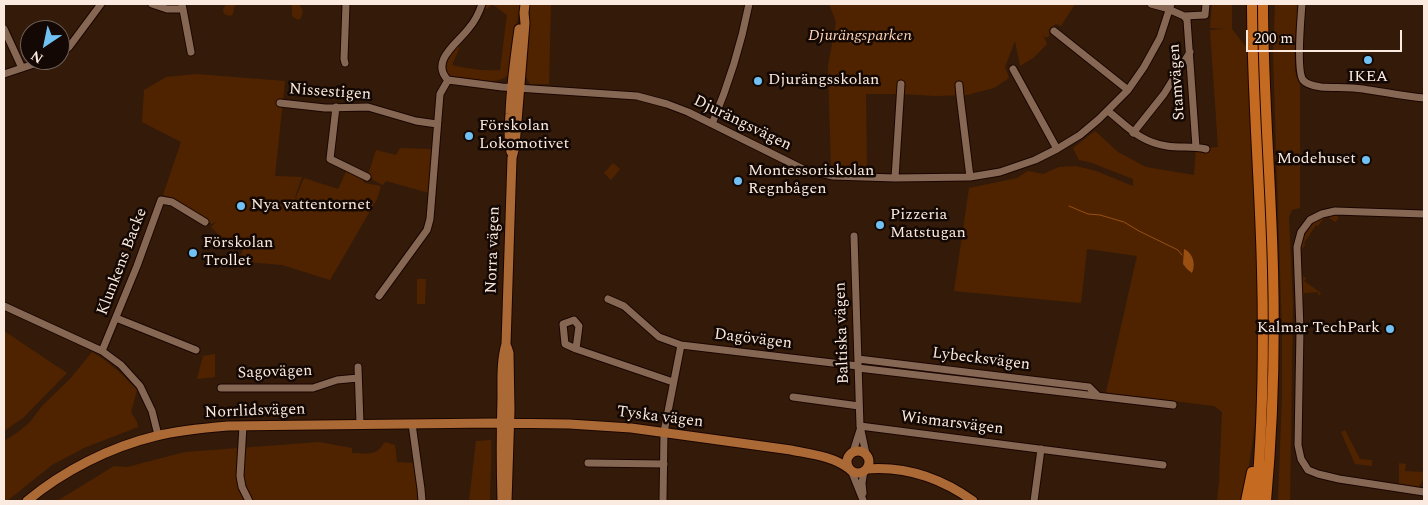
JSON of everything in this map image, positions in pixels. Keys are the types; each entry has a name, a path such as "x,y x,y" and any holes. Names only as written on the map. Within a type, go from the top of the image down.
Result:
{"highway":[{"path":"1252,4 1263,348 1256,501"},
{"path":"1262,4 1273,269 1273,374 1266,501"},
{"path":"1263,28 1268,4"},
{"path":"1246,501 1260,422"},
{"path":"1271,430 1273,501"}],"main road":[{"name":"Norra vägen","path":"507,501 503,353 506,344 512,158 509,123 515,88 520,22 524,8"},
{"name":"Norra vägen","path":"502,501 505,424"},
{"name":"Norrlidsvägen","path":"27,501 50,484 77,468 117,448 158,435 228,426 505,424"},
{"name":"Tyska vägen","path":"505,424 569,424 664,432 815,455 837,461 850,469"},
{"path":"900,470 879,462 859,451 852,453 847,460 850,469 858,473 866,470 913,472 955,489 973,501"},
{"name":"Tyska vägen","path":"815,455 852,453"},
{"path":"866,470 870,464 867,455"}],"street":[{"path":"70,46 101,4"},
{"path":"152,4 166,9 183,6 191,52"},
{"path":"345,63 346,4"},
{"path":"378,296 427,230 430,219 440,94 448,80 444,77 442,71 443,58 469,29 482,4"},
{"path":"712,124 738,50 749,4"},
{"path":"1151,4 1170,7 1184,16 1205,15 1206,4"},
{"path":"1302,4 1299,64 1300,74 1304,81 1320,87 1362,89 1424,98"},
{"name":"Djurängsvägen","path":"448,80 515,88 637,96 667,104 803,168 833,176 895,178 970,177 1000,172 1035,160 1080,135 1108,111 1128,90 1153,53 1170,7"},
{"name":"Stamvägen","path":"1184,16 1187,20 1190,52 1196,147"},
{"path":"4,29 20,64"},
{"path":"1054,31 1128,90"},
{"path":"1133,133 1164,94 1190,52"},
{"path":"4,74 20,69"},
{"path":"1013,69 1057,149"},
{"path":"895,178 901,84"},
{"path":"959,84 970,177"},
{"name":"Nissestigen","path":"280,103 325,108 368,107 416,122 437,124"},
{"path":"336,107 330,160 367,177"},
{"path":"1108,111 1133,133 1154,143 1169,146 1206,148"},
{"name":"Klunkens Backe","path":"102,351 161,200 172,202 205,222"},
{"path":"1424,214 1340,211 1322,214 1310,220 1301,232 1297,247 1300,330 1298,445 1301,459 1308,470 1318,474 1362,483 1424,492"},
{"name":"Baltiska vägen","path":"854,236 860,428 867,455"},
{"name":"Dagövägen","path":"608,299 624,306 659,336 681,345 858,364"},
{"path":"4,306 102,351 121,365 140,386 152,411 158,435"},
{"path":"116,318 196,350"},
{"path":"663,501 664,432 681,345"},
{"path":"576,349 673,382"},
{"name":"Lybecksvägen","path":"858,364 1173,405"},
{"path":"358,367 360,424"},
{"name":"Sagovägen","path":"222,388 313,388 337,380 358,378"},
{"path":"793,397 859,406"},
{"path":"412,424 422,501"},
{"path":"243,426 240,476 242,487 249,501"},
{"name":"Baltiska vägen","path":"852,453 860,428"},
{"name":"Wismarsvägen","path":"860,428 1163,465"},
{"path":"1034,501 1041,449"},
{"path":"588,463 664,464"},
{"path":"850,469 863,500"},
{"path":"863,500 862,483 866,470"}],"green space":[{"path":"226,4 235,4 233,14 230,16 224,14 223,10"},
{"path":"292,4 299,4 303,11 301,18 298,20 292,16"},
{"path":"487,4 492,4 487,9 485,8"},
{"path":"492,4 520,4 508,75 489,81 451,79 446,71 445,61 457,47 459,49 452,65 464,68 500,70 507,15"},
{"path":"530,4 551,4 549,84 530,84 524,73"},
{"name":"Djurängsparken","path":"829,4 1075,4 1061,26 1056,24 1049,29 1049,36 1046,38 1043,35 1047,44 1033,58 1020,66 1015,41 1005,67 1009,78 994,88 967,95 866,94 867,170 853,172 852,169 831,168 828,66 836,22"},
{"path":"1212,4 1232,4 1232,29 1247,48 1257,273 1257,384 1255,423 1248,472 1241,501 1217,501 1222,412 1214,406 1106,392 1137,256 1087,249 1081,303 954,291 969,188 1017,178 1028,171 1043,174 1059,167 1076,166 1096,171 1133,186 1133,179 1079,160 1073,148 1095,131 1118,152 1146,167 1194,175 1196,149 1218,147 1210,30 1225,29 1210,28"},
{"path":"1275,4 1299,4 1295,69 1300,83 1300,208 1292,210 1289,217 1293,303 1290,501 1278,501 1282,398 1282,333 1273,54"},
{"path":"196,74 285,81 275,176 302,177 295,197 306,207 296,197 304,178 338,189 347,170 359,176 365,183 381,186 377,199 330,280 282,265 246,262 238,268 235,267 244,248 219,235 211,227 217,221 212,224 163,195 181,142 142,122 144,90 166,77"},
{"path":"400,148 432,149 429,193 386,181 383,185 373,180 369,172 376,150 396,155"},
{"path":"613,163 620,169 611,180 604,173"},
{"path":"1329,215 1338,215 1338,219 1335,222 1327,216 1318,226 1316,225 1300,252 1302,239 1308,229 1317,220"},
{"path":"1301,277 1306,278 1304,281 1321,293 1319,296 1318,292 1304,293 1304,297 1302,297"},
{"path":"417,279 426,279 425,304 417,304"},
{"path":"4,331 67,373 23,418 4,431"},
{"path":"92,352 116,369 137,390 131,412 138,427 84,448 52,465 7,501 4,501 4,441 29,423"},
{"path":"215,354 215,377 197,379 203,356"},
{"path":"1345,430 1360,459 1372,460 1372,466 1355,464 1341,432"},
{"path":"491,440 490,501 469,501 476,441"},
{"path":"319,442 352,448 352,453 375,452 385,442 395,445 397,462 415,463 419,501 57,501 114,466 127,467 185,452"},
{"path":"1399,463 1406,464 1405,471 1424,472 1424,478 1419,487 1399,484"}],"shaded area":[{"path":"1184,249 1190,253 1193,259 1192,273 1183,264"}],"waterway":[{"path":"1069,206 1088,214 1100,215 1124,222 1178,250 1182,255"}],"place":[{"name":"IKEA","path":"1368,60"},
{"name":"Djurängsskolan","path":"758,81"},
{"name":"Förskolan Lokomotivet","path":"469,136"},
{"name":"Modehuset","path":"1366,160"},
{"name":"Montessoriskolan Regnbågen","path":"738,181"},
{"name":"Nya vattentornet","path":"241,206"},
{"name":"Pizzeria Matstugan","path":"880,225"},
{"name":"Förskolan Trollet","path":"193,253"},
{"name":"Kalmar TechPark","path":"1390,329"}]}
